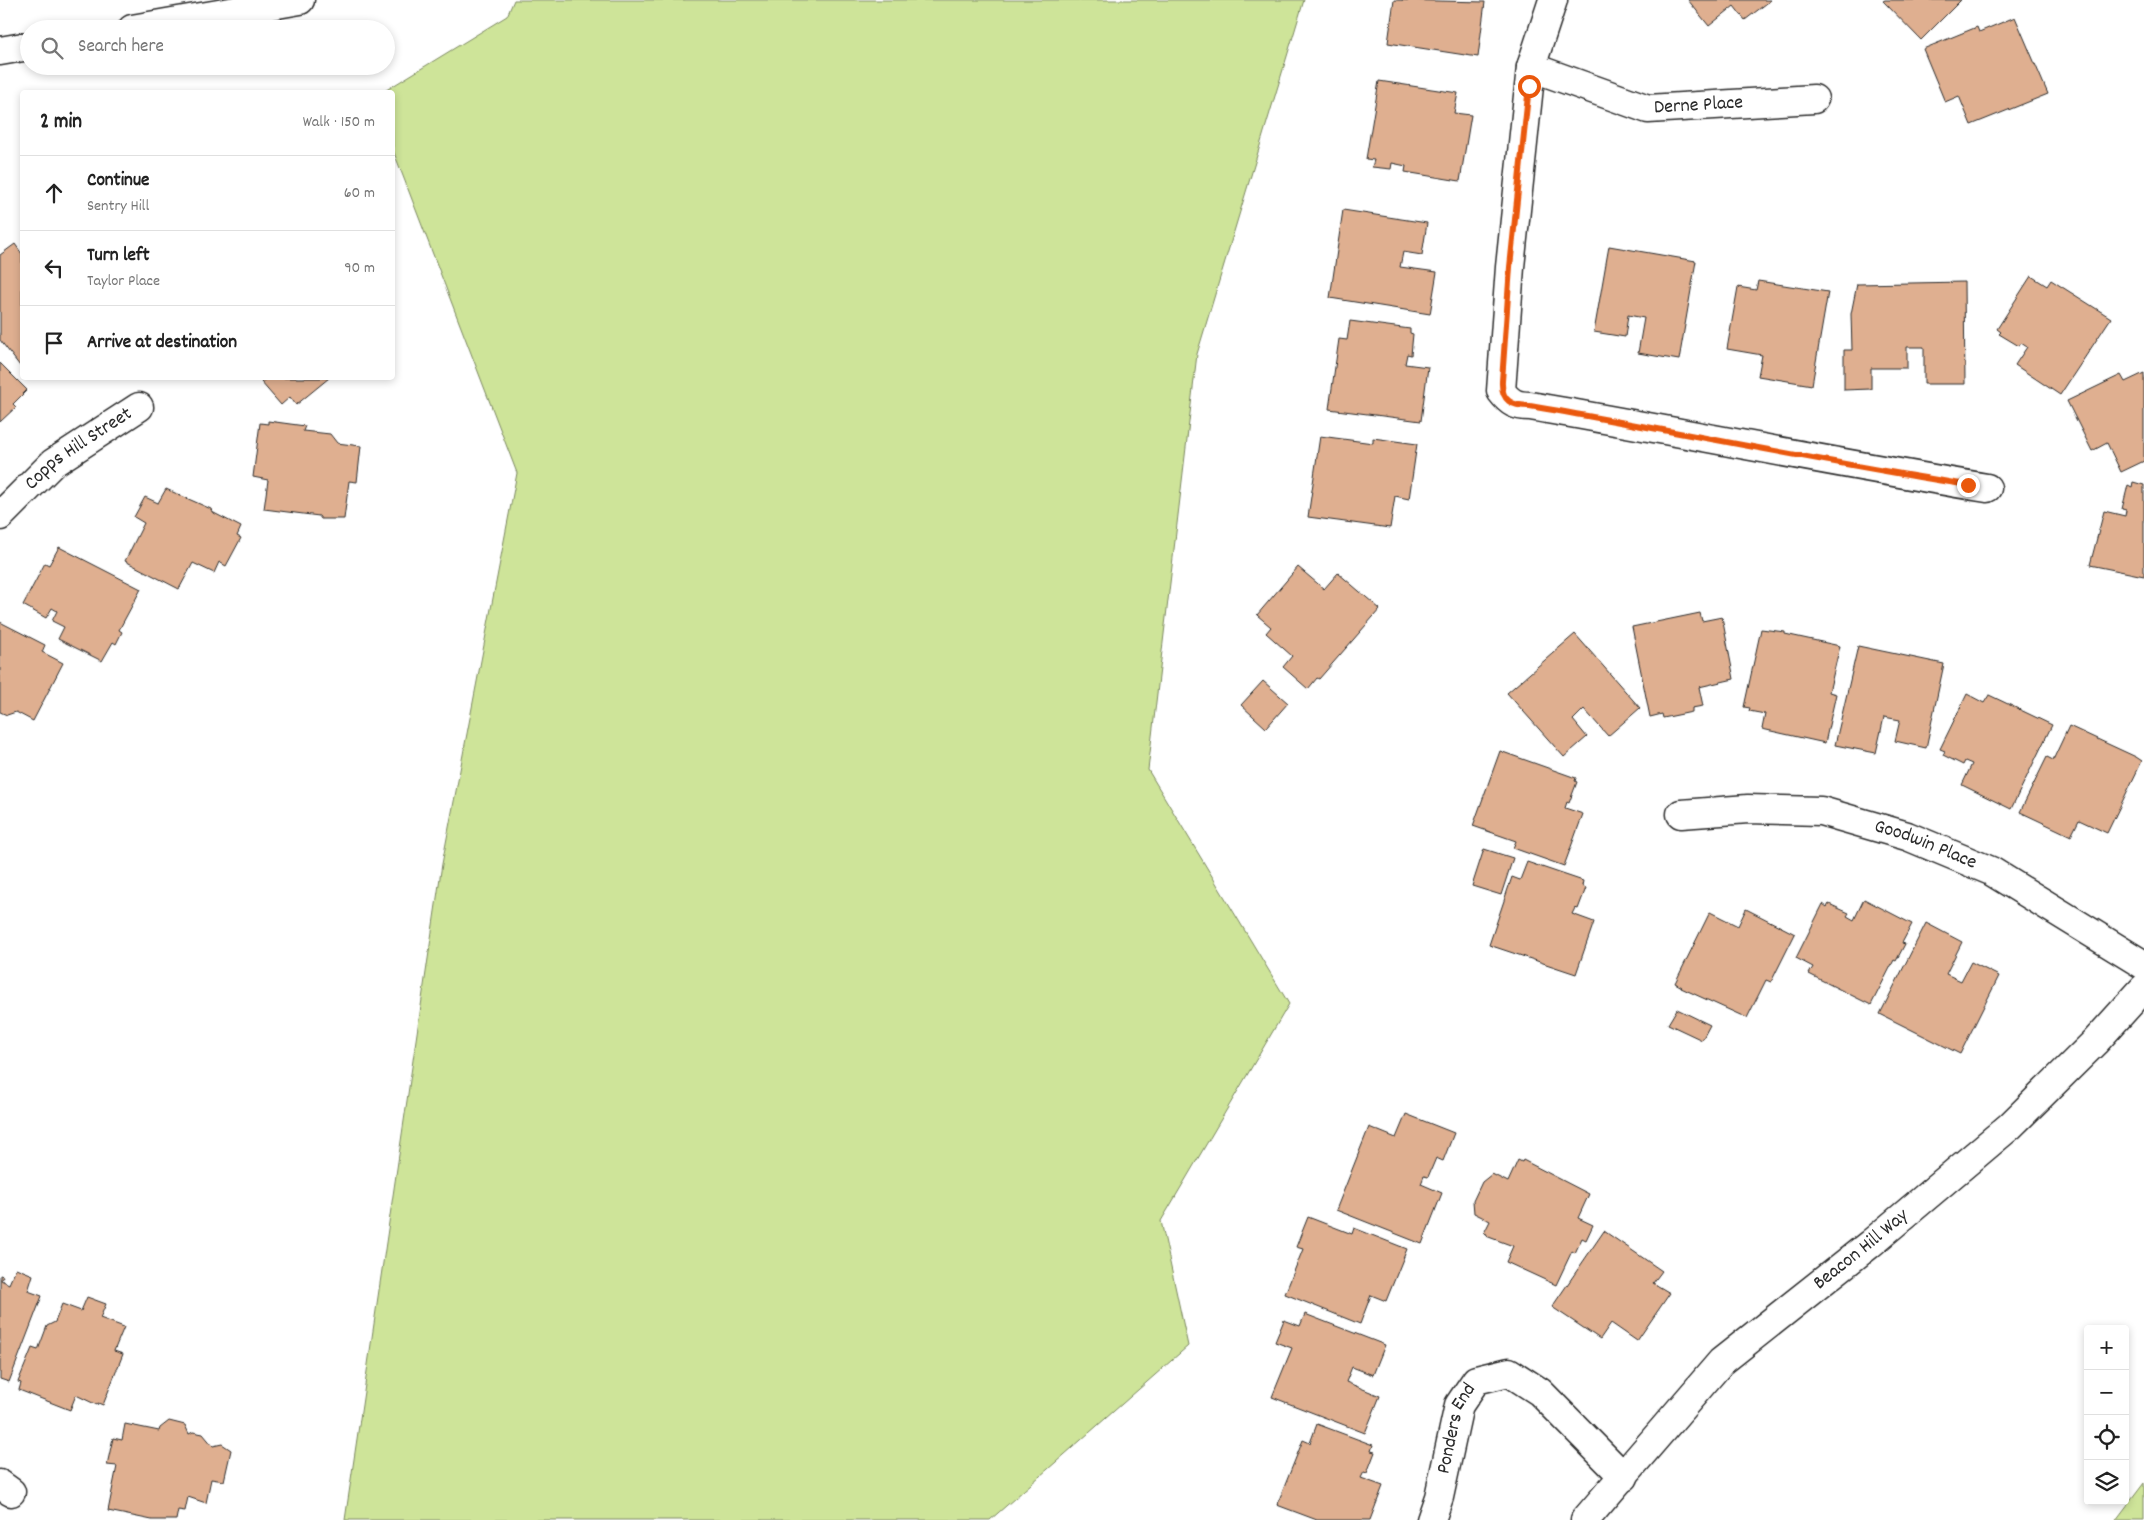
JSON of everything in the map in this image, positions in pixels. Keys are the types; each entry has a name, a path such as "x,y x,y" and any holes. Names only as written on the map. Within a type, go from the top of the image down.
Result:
{"street":[{"path":"184,20 300,0"},
{"path":"1553,0 1531,67 1510,267 1501,391 1507,400 1517,406 1530,406 1859,467 1987,488"},
{"path":"0,51 20,48"},
{"name":"Derne Place","path":"1531,67 1648,109 1814,99"},
{"name":"Copps Hill Street","path":"0,516 54,463 140,407"},
{"name":"Goodwin Place","path":"1681,814 1748,809 1821,811 1907,836 1991,871 2144,965"},
{"name":"Beacon Hill Way","path":"1584,1520 1721,1362 1870,1244 2010,1126 2095,1042 2144,988"},
{"name":"Ponders End","path":"1431,1520 1439,1497 1459,1405 1476,1380 1509,1372 1540,1392 1624,1476"}],"green space":[{"path":"514,0 1304,0 1197,354 1148,770 1289,1004 1161,1221 1188,1346 990,1520 345,1520 442,864 517,473 395,155 395,90 386,90 507,16"},
{"path":"2144,1483 2144,1520 2116,1520"}],"building":[{"path":"1394,0 1485,2 1478,57 1388,43"},
{"path":"1688,0 1771,0 1745,20 1734,6 1709,26"},
{"path":"1961,0 1921,40 1883,1"},
{"path":"2015,17 2048,94 1971,125 1959,96 1945,102 1923,49 1977,27 1979,32"},
{"path":"1379,81 1458,93 1454,113 1471,115 1460,181 1405,172 1406,166 1392,163 1391,169 1372,167 1374,160 1366,159"},
{"path":"1343,210 1427,223 1422,255 1403,252 1400,267 1437,272 1430,314 1330,298"},
{"path":"15,244 20,251 20,366 0,340 0,255"},
{"path":"1609,246 1696,261 1679,360 1638,353 1644,318 1628,315 1625,337 1594,332"},
{"path":"2031,276 2047,286 2051,280 2111,318 2060,395 2015,365 2027,347 2021,343 2019,346 1999,334 2001,332 1997,329"},
{"path":"1758,281 1828,292 1812,385 1758,376 1762,355 1727,349 1738,287 1756,290"},
{"path":"1964,282 1965,384 1924,384 1924,347 1907,347 1907,368 1871,368 1871,389 1844,390 1844,350 1852,350 1851,314 1857,284"},
{"path":"1350,321 1410,329 1410,333 1413,334 1411,355 1407,354 1405,364 1428,367 1421,421 1329,409 1339,339 1347,340"},
{"path":"0,363 27,390 13,404 16,407 0,422"},
{"path":"2144,373 2144,461 2121,472 2107,443 2092,451 2067,401 2121,375 2125,382"},
{"path":"264,380 327,380 296,405 290,397 281,405 261,382"},
{"path":"268,421 305,426 303,431 330,434 337,443 361,446 357,482 349,481 344,519 321,519 319,516 264,509 268,480 253,477 260,423 268,424"},
{"path":"1320,436 1373,443 1373,438 1417,444 1409,499 1395,496 1390,528 1308,517"},
{"path":"2133,482 2144,485 2144,576 2090,565 2104,511 2125,516 2126,510 2122,509 2128,485 2132,487"},
{"path":"166,489 211,509 212,512 241,527 237,536 241,538 226,566 219,562 214,573 193,563 179,589 125,561 144,523 134,517 145,497 158,503"},
{"path":"59,547 141,589 119,630 122,632 116,644 113,642 102,661 58,639 64,627 52,621 57,611 52,608 46,618 23,605 45,563 49,565"},
{"path":"1298,567 1324,589 1338,573 1380,609 1308,689 1283,667 1292,656 1266,633 1271,627 1257,615"},
{"path":"1700,613 1702,621 1722,617 1734,679 1699,687 1703,706 1692,708 1692,712 1663,718 1662,714 1650,717 1632,627"},
{"path":"0,622 45,645 42,652 63,663 33,721 16,712 7,715 0,712"},
{"path":"1761,629 1785,632 1785,634 1840,646 1829,692 1836,694 1825,743 1762,729 1765,714 1749,711 1750,708 1744,707"},
{"path":"1575,634 1640,708 1608,736 1584,709 1573,720 1587,737 1564,757 1507,693"},
{"path":"1858,646 1944,664 1926,748 1895,741 1900,720 1884,717 1876,753 1835,745"},
{"path":"1263,681 1288,703 1266,728 1241,705"},
{"path":"1967,694 1984,703 1989,695 2052,725 2011,809 1962,785 1972,764 1965,761 1963,765 1943,755 1945,751 1940,749"},
{"path":"2069,726 2142,761 2107,833 2079,820 2071,836 2020,812 2047,757 2053,760"},
{"path":"1500,751 1576,778 1575,781 1577,782 1569,803 1567,802 1565,808 1583,814 1564,866 1513,848 1516,841 1473,826"},
{"path":"1484,849 1513,858 1501,895 1472,886"},
{"path":"1527,862 1583,881 1582,886 1586,888 1578,909 1575,908 1572,914 1594,922 1576,974 1489,945 1512,877 1520,880"},
{"path":"1864,899 1912,924 1902,943 1905,944 1896,961 1894,960 1871,1005 1809,974 1813,967 1796,958 1823,904 1827,907 1829,904 1849,913 1847,916 1854,920"},
{"path":"1746,909 1795,934 1771,982 1766,980 1747,1018 1681,988 1675,983 1710,912 1738,926"},
{"path":"1926,923 1962,942 1946,974 1961,981 1971,962 1999,976 1960,1054 1880,1014"},
{"path":"1677,1009 1710,1025 1702,1040 1668,1024"},
{"path":"1406,1114 1454,1133 1443,1161 1436,1158 1428,1177 1424,1176 1421,1184 1442,1193 1422,1244 1336,1210 1369,1127 1396,1138"},
{"path":"1518,1160 1522,1162 1523,1160 1589,1194 1578,1218 1593,1225 1586,1240 1582,1238 1575,1253 1572,1251 1556,1285 1506,1262 1513,1246 1486,1236 1487,1234 1484,1233 1490,1221 1474,1213 1473,1201 1482,1182 1492,1174 1508,1182"},
{"path":"1308,1217 1352,1234 1354,1228 1407,1249 1386,1301 1371,1295 1360,1324 1285,1294 1303,1249 1296,1247"},
{"path":"1604,1231 1662,1271 1653,1283 1670,1293 1637,1341 1611,1323 1600,1339 1552,1307"},
{"path":"16,1268 33,1275 28,1291 42,1296 9,1382 0,1379 0,1275 3,1276 1,1280 9,1284"},
{"path":"87,1297 106,1304 100,1318 124,1327 114,1351 123,1354 103,1405 98,1403 97,1405 76,1395 70,1410 19,1390 21,1383 18,1382 32,1348 38,1350 47,1326 55,1322 62,1304 81,1311"},
{"path":"1305,1314 1385,1345 1373,1375 1352,1367 1346,1382 1380,1396 1365,1433 1272,1397 1292,1348 1275,1342 1284,1320 1300,1326"},
{"path":"169,1421 185,1425 189,1434 193,1432 203,1434 213,1446 222,1444 231,1450 224,1481 211,1479 206,1503 188,1497 185,1511 178,1510 176,1520 152,1520 108,1511 117,1466 107,1465 113,1438 122,1440 125,1424 159,1431"},
{"path":"1317,1424 1373,1445 1371,1451 1375,1452 1367,1473 1364,1472 1361,1478 1383,1486 1370,1520 1317,1520 1277,1505 1303,1440 1310,1443"}],"route":[{"path":"1529,86 1510,267 1501,391 1507,400 1517,406 1530,406 1859,467 1968,485"}]}
